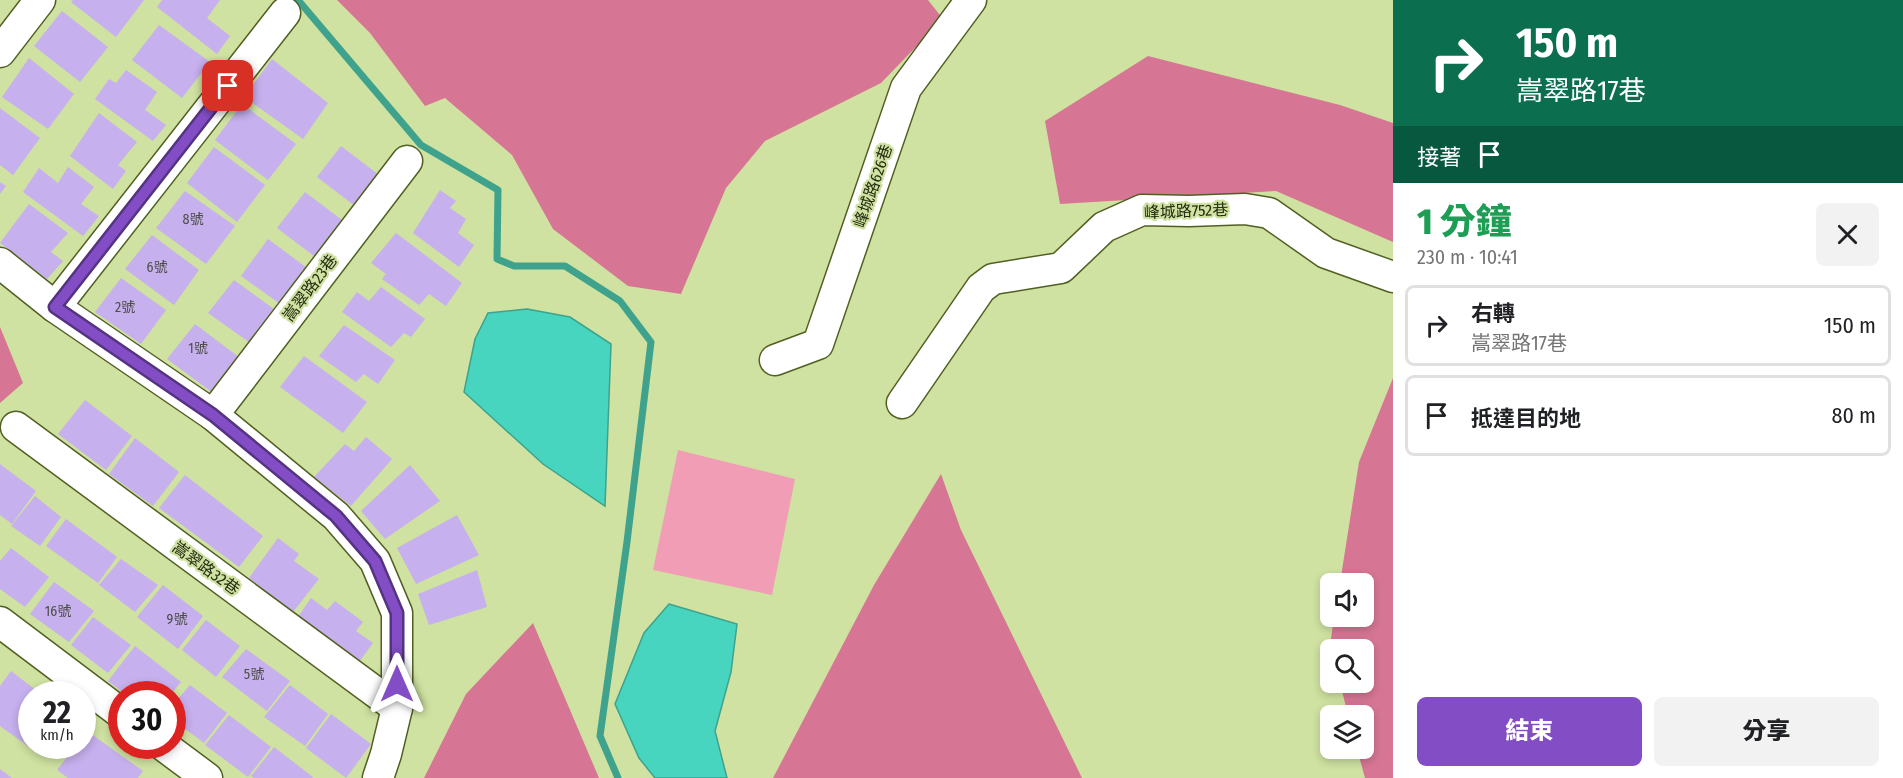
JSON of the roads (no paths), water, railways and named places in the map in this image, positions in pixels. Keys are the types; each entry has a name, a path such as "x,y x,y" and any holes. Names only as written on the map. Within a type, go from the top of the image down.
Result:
{"street":[{"path":"0,52 40,0"},
{"name":"峰城路626巷","path":"775,360 818,344 906,88 971,0"},
{"path":"55,307 285,13"},
{"name":"嵩翠路23巷","path":"213,415 407,161"},
{"name":"峰城路752巷","path":"902,403 981,288 993,279 1060,268 1077,255 1104,227 1142,210 1245,209 1269,213 1326,253 1393,278"},
{"path":"0,263 55,307 213,415 336,516 375,561 397,613 397,708 378,778"},
{"name":"嵩翠路32巷","path":"16,427 397,708"},
{"path":"0,622 108,703"},
{"path":"181,759 207,778"}],"water":[{"path":"527,309 570,317 611,344 605,506 543,464 464,392 475,339 488,313"},
{"path":"669,604 737,624 731,672 715,731 727,778 655,778 639,758 615,704 644,633"}],"waterway":[{"path":"298,0 421,145 498,190 497,259 514,266 565,266 620,301 651,342 627,542 600,736 618,778"}]}
